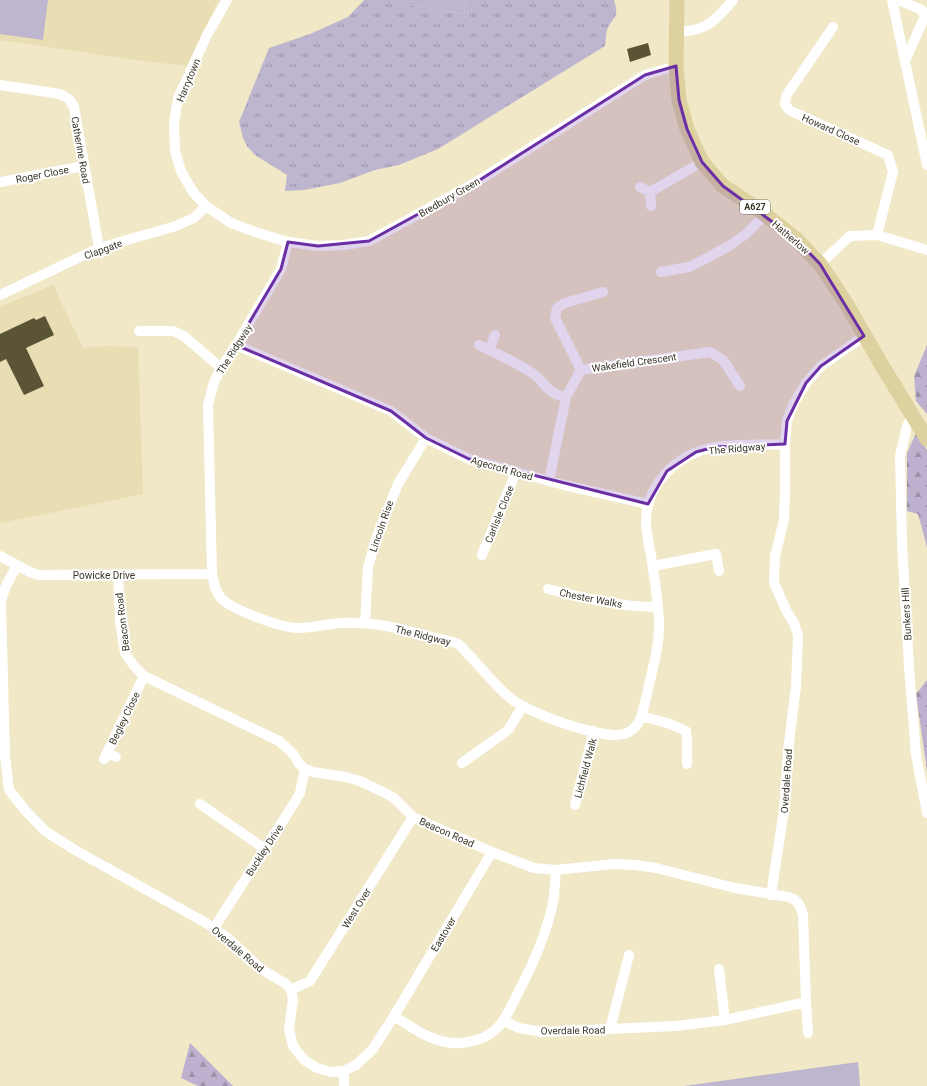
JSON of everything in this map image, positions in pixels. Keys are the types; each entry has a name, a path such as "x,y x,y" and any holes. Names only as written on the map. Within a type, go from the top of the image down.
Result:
{"main road":[{"name":"A627","path":"676,66 677,0"},
{"name":"Hatherlow","path":"676,66 679,100 687,128 702,162 723,186 765,215 796,240 820,264 846,303 912,417"},
{"name":"A627","path":"912,417 927,439"}],"street":[{"name":"Harrytown","path":"206,206 193,192 181,171 175,151 174,124 178,98 207,35 227,0"},
{"path":"677,32 689,32 715,20 733,0"},
{"path":"892,0 927,165"},
{"path":"898,0 922,10 925,16 905,61"},
{"name":"Howard Close","path":"834,27 786,96 785,104 789,110 888,155 894,172 877,235"},
{"name":"Bredbury Green","path":"206,206 231,223 288,242 318,246 344,245 369,241 475,183 645,76 676,66"},
{"name":"Catherine Road","path":"0,85 60,94 69,99 74,107 99,248"},
{"path":"650,192 702,162"},
{"name":"Roger Close","path":"0,182 84,166"},
{"path":"640,187 650,192"},
{"path":"650,192 651,206"},
{"name":"Clapgate","path":"0,295 99,248 176,226 194,218 206,206"},
{"path":"661,272 689,268 706,259 746,234 765,215"},
{"path":"820,264 850,236 877,235 927,250"},
{"name":"The Ridgway","path":"288,242 281,270 214,382 208,410 212,574 216,590 222,600 240,610 285,627 299,628 341,623 365,623 393,627 457,644 511,699 556,721 612,735 622,734 635,727 641,716 658,638 658,607 646,527 648,504 658,482 667,471 680,460 696,452 715,447 785,444"},
{"path":"581,370 555,318 557,308 565,303 603,292"},
{"path":"139,331 173,331 184,336 221,368"},
{"path":"489,350 495,335"},
{"name":"Overdale Road","path":"771,895 784,810 788,751 796,687 798,634 774,583 775,556 784,520 785,444 787,420 794,403 806,383 821,366 864,336"},
{"name":"Agecroft Road","path":"236,345 391,411 426,438 469,459 549,481 648,504"},
{"path":"479,345 530,371 540,379 547,389 555,395 566,397"},
{"name":"Wakefield Crescent","path":"549,481 566,397 581,370 710,352 722,360 740,386"},
{"name":"Bunkers Hill","path":"912,417 907,426 900,456 902,544 916,755 927,813"},
{"name":"Lincoln Rise","path":"365,623 368,566 376,540 398,484 426,438"},
{"name":"Carlisle Close","path":"482,555 516,472"},
{"path":"653,566 716,554 719,571"},
{"name":"Powicke Drive","path":"0,556 17,566 38,574 212,574"},
{"path":"0,796 9,790 5,756 1,603 2,594 17,566"},
{"name":"Beacon Road","path":"118,575 120,621 125,653 134,666 144,676 279,741 294,755 299,764 313,772 346,777 367,784 394,798 413,817 492,852 534,868 556,870 614,864 634,865 656,868 735,888 771,895"},
{"name":"Chester Walks","path":"548,590 601,602 644,607 658,607"},
{"name":"Begley Close","path":"109,756 144,676"},
{"path":"462,763 508,730 524,706"},
{"path":"641,716 670,724 686,731 687,764"},
{"name":"Lichfield Walk","path":"575,805 594,731"},
{"name":"Buckley Drive","path":"214,928 300,793 305,768"},
{"name":"Overdale Road","path":"9,790 45,832 214,928 229,939 261,969 286,984 291,990"},
{"path":"200,804 265,849"},
{"name":"West Over","path":"291,990 310,981 413,817"},
{"name":"Eastover","path":"394,1016 492,852"},
{"path":"291,990 293,1005 290,1013 289,1029 293,1046 304,1060 317,1068 332,1072 344,1071 356,1065 373,1049 394,1016 422,1033 441,1042 460,1043 476,1040 490,1034 504,1021 529,971 540,944 554,898 556,870"},
{"path":"771,895 789,896 797,900 800,905 803,921 808,1033"},
{"path":"610,1029 629,956"},
{"path":"719,969 725,1020"},
{"name":"Overdale Road","path":"504,1021 519,1028 542,1032 676,1026 725,1020 806,1002"},
{"path":"344,1071 344,1086"}],"highlighted area":[{"path":"676,66 679,100 687,129 702,162 723,186 796,239 820,264 864,336 821,366 806,383 787,421 785,444 715,447 696,452 667,471 648,504 469,459 426,438 391,411 236,345 281,269 288,242 318,246 369,241 475,183 645,75"}],"shaded area":[{"path":"0,0 218,0 187,66 0,40"},
{"path":"53,285 83,348 107,346 138,347 143,494 0,523 0,307"}],"green space":[{"path":"0,0 48,0 43,40 0,34"},
{"path":"364,0 394,0 394,3 464,14 466,0 614,0 616,14 607,30 605,46 438,149 399,165 375,170 340,183 304,190 285,191 287,175 255,155 247,146 243,138 239,122 269,48 310,34 348,17"},
{"path":"394,0 466,0 464,14 393,3"},
{"path":"927,345 927,414 916,401 914,376"},
{"path":"916,433 927,450 927,547 918,514 907,511 907,453"},
{"path":"927,680 927,771 916,694"},
{"path":"190,1043 233,1086 198,1086 181,1078"},
{"path":"858,1062 860,1086 684,1086"}],"building":[{"path":"648,43 651,55 630,62 627,49"},
{"path":"45,316 54,335 26,348 44,386 24,395 6,359 0,362 0,334 34,318 36,320"}]}
